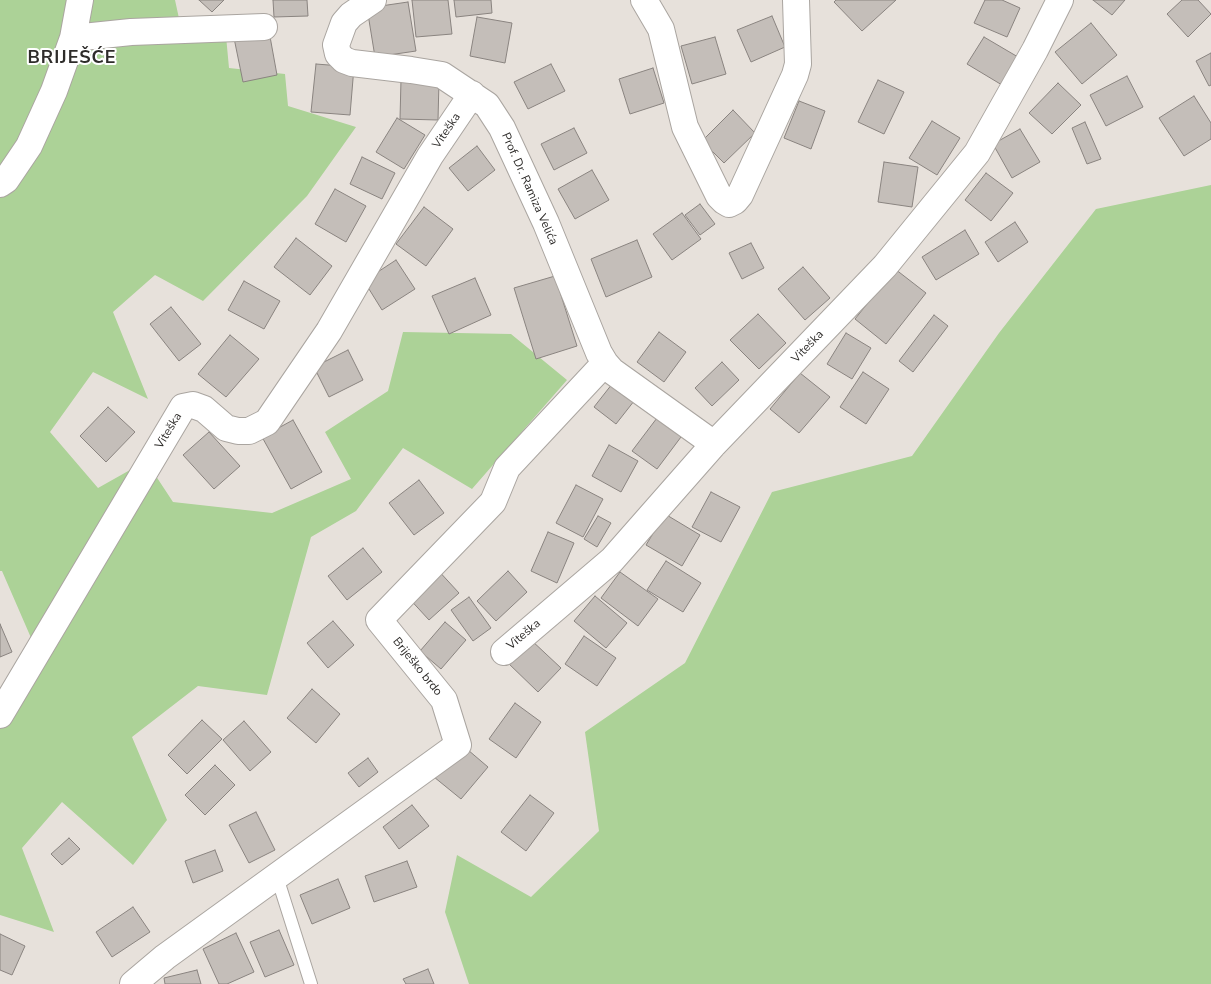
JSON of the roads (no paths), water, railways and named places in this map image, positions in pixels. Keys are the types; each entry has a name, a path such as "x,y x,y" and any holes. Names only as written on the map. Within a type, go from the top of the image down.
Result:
{"street":[{"path":"0,184 6,180 29,146 54,91 73,38 80,0"},
{"name":"Prof. Dr. Ramiza Velića","path":"373,0 356,11 344,23 336,45 338,54 344,60 362,65 442,75 487,105 502,128 546,223 598,353 612,371 714,444"},
{"path":"644,0 661,30 685,127 719,196 729,204 740,195 795,75 798,64 796,0"},
{"name":"Viteška","path":"504,652 612,560 714,444 885,266 977,153 1035,50 1060,0"},
{"path":"73,38 131,32 264,27"},
{"name":"Viteška","path":"0,715 183,407 193,405 204,409 226,428 238,431 249,431 266,422 329,331 430,156 472,94"},
{"name":"Briješko brdo","path":"133,984 165,957 458,745 444,700 379,620 493,502 507,468 605,363"}],"lane":[{"path":"277,877 311,984"}],"district":[{"name":"BRIJEŠĆE","path":"72,59"}]}
